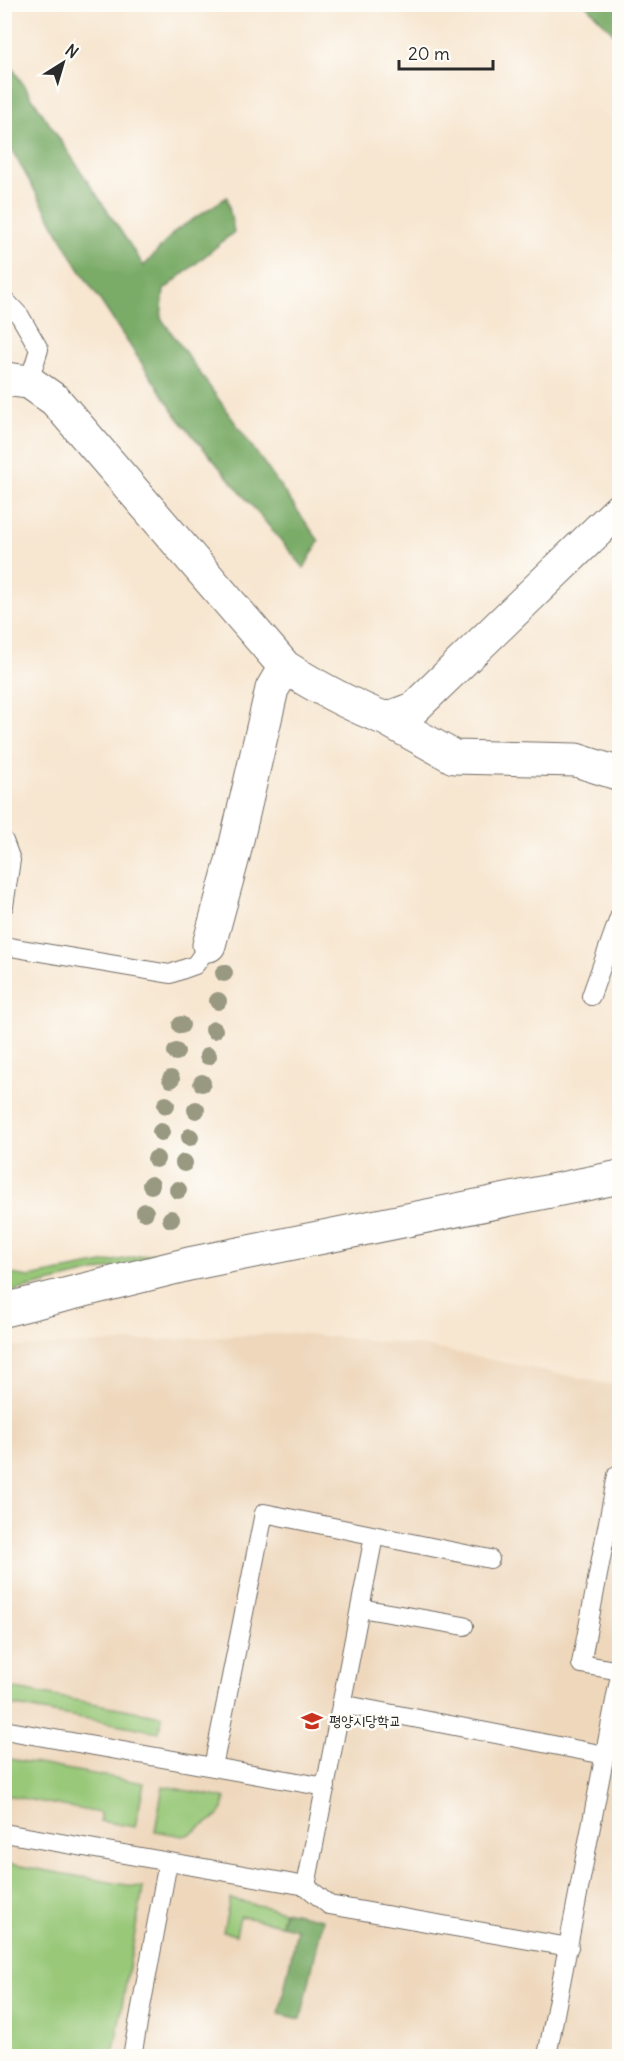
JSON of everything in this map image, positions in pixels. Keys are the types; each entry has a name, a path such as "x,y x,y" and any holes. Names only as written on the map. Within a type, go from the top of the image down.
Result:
{"street":[{"path":"17,381 55,400 285,667 322,689 386,719 454,757 576,760 620,774"},
{"path":"386,719 413,709 422,701 620,510"},
{"path":"209,945 233,857 272,689 285,667"},
{"path":"4,1310 189,1264 620,1177"}],"lane":[{"path":"4,299 20,316 39,349 17,381"},
{"path":"4,841 11,860 4,906"},
{"path":"591,996 620,915"},
{"path":"4,946 170,974 195,965 209,945"},
{"path":"547,2056 620,1673 581,1664 617,1475 620,1475"},
{"path":"213,1767 264,1513 490,1558"},
{"path":"306,1886 374,1536"},
{"path":"360,1608 464,1626"},
{"path":"341,1704 605,1755"},
{"path":"4,1730 326,1787"},
{"path":"4,1833 306,1886 329,1905 569,1947"},
{"path":"132,2056 168,1862"}],"shaded area":[{"name":"평양시당학교","path":"293,1333 418,1345 619,1386 619,2056 5,2056 5,1348"}],"green space":[{"path":"586,5 619,5 619,39"},
{"path":"5,57 144,266 175,231 227,197 234,232 164,290 161,318 319,541 304,568 178,418 78,267 5,138"},
{"path":"182,1248 180,1252 5,1293 4,1273 29,1277"},
{"path":"5,1687 162,1716 159,1732 5,1704"},
{"path":"4,1758 144,1783 135,1827 100,1821 100,1813 5,1795"},
{"path":"163,1786 225,1798 223,1809 218,1816 190,1834 183,1836 155,1831"},
{"path":"4,1863 143,1888 113,2056 5,2056"},
{"path":"230,1899 284,1911 281,1925 240,1916 236,1935 223,1932"},
{"path":"284,1911 323,1919 301,2019 279,2014 297,1929 281,1925"}],"place":[{"name":"평양시당학교","path":"312,1721"}]}
